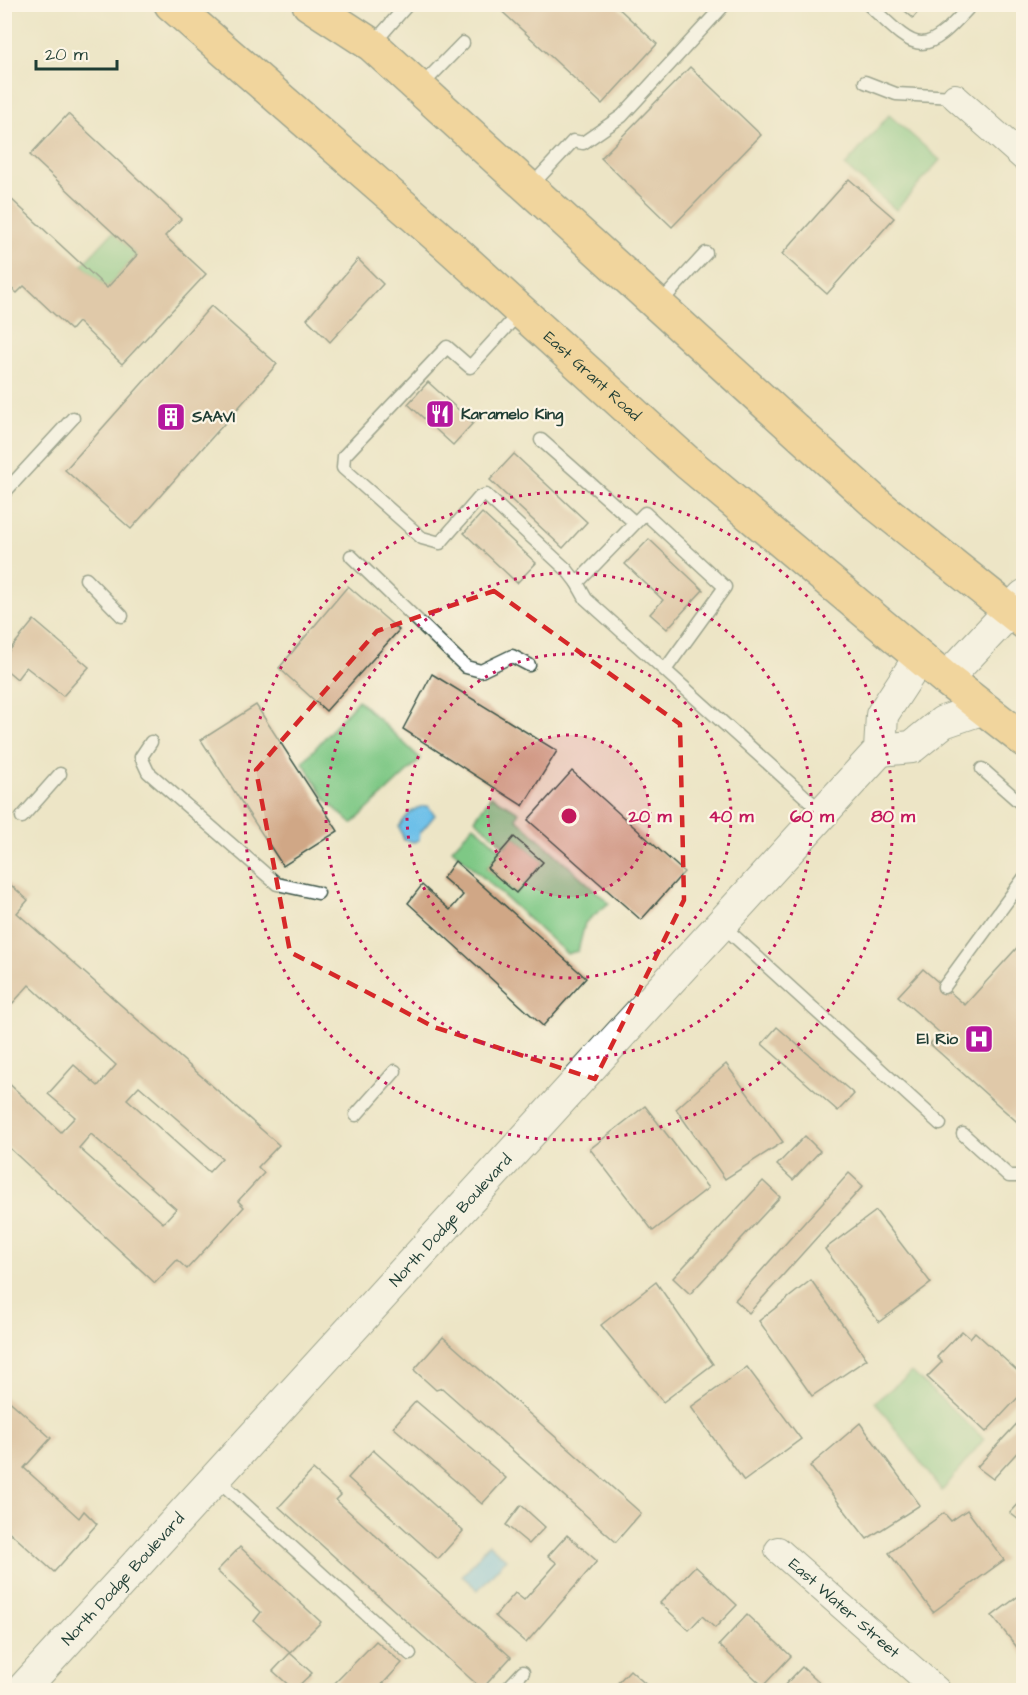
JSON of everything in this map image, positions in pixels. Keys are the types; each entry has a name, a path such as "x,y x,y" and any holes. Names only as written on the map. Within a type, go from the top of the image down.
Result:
{"main road":[{"name":"East Grant Road","path":"171,4 521,310 688,462 946,679 1023,740"},
{"path":"309,4 372,45 879,506 1019,610"}],"street":[{"path":"956,97 1023,158"},
{"path":"946,679 1019,610"},
{"path":"920,657 882,715 880,750 912,747 943,722 984,708"},
{"name":"North Dodge Boulevard","path":"22,1690 880,750"},
{"name":"East Water Street","path":"778,1550 937,1690"}],"lane":[{"path":"372,45 408,4"},
{"path":"528,189 573,141 583,143 622,116 725,4"},
{"path":"868,4 904,39 917,44 933,42 945,34 972,4"},
{"path":"419,88 463,43"},
{"path":"865,82 896,94 956,97"},
{"path":"659,304 706,253"},
{"path":"521,310 470,367 447,347 344,456 343,468 422,538 440,543 480,497 486,495 567,570 586,599 823,813"},
{"path":"4,493 73,418"},
{"path":"541,440 634,522"},
{"path":"577,583 645,513 725,587 665,670"},
{"path":"351,556 466,667 481,671 512,656 529,665"},
{"path":"86,579 122,615"},
{"path":"151,742 141,757 147,772 277,884 318,893"},
{"path":"982,769 1023,806"},
{"path":"22,817 60,774"},
{"path":"944,987 1023,878"},
{"path":"721,924 940,1124"},
{"path":"356,1115 394,1071"},
{"path":"963,1134 1010,1176 1023,1176"},
{"path":"216,1478 410,1654"},
{"path":"506,1690 523,1672"}],"highlighted area":[{"path":"494,591 680,724 684,900 595,1079 434,1027 290,952 256,770 377,631"}],"green space":[{"path":"889,115 940,160 896,210 845,166"},
{"path":"113,232 137,255 107,288 82,265"},
{"path":"358,700 421,759 352,824 326,800 303,762"},
{"path":"491,796 519,812 516,818 609,903 585,923 578,951 567,954 452,849 474,825 502,851 487,868 516,893 543,862 514,837 505,847 475,819"},
{"path":"912,1372 984,1439 942,1491 875,1402"}],"water":[{"path":"428,806 435,815 420,833 419,840 414,842 404,840 399,827 415,809"},
{"path":"489,1544 506,1559 478,1590 462,1576"}],"building":[{"path":"494,4 614,4 657,44 602,104"},
{"path":"897,4 925,4 913,18"},
{"path":"690,67 761,135 672,227 601,158"},
{"path":"68,114 181,219 165,236 206,274 122,364 78,322 71,330 24,286 17,293 4,282 4,204 10,198 107,288 137,255 30,155"},
{"path":"849,179 894,218 827,294 782,254"},
{"path":"358,259 383,284 330,342 307,319"},
{"name":"SAAVI","path":"211,306 277,364 131,529 65,470"},
{"name":"Karamelo King","path":"428,382 473,423 453,445 408,404"},
{"path":"514,454 587,522 563,548 490,480"},
{"path":"482,513 536,563 517,583 464,533"},
{"path":"649,539 703,590 667,629 650,614 663,600 625,564"},
{"path":"348,586 399,630 326,711 279,668"},
{"path":"34,620 89,667 63,696 26,667 17,679 4,668 4,657"},
{"path":"432,674 557,751 523,806 403,729"},
{"path":"256,705 338,831 283,866 201,740"},
{"path":"572,771 684,872 641,920 528,820"},
{"path":"514,837 543,862 516,893 487,868"},
{"path":"455,861 586,978 543,1026 408,903 422,885 450,910 463,895 443,878"},
{"path":"4,879 28,900 17,913 279,1145 258,1167 264,1173 238,1201 244,1207 187,1269 177,1260 155,1283 4,1143 4,1079 61,1132 75,1117 48,1094 74,1065 98,1086 116,1065 29,985 4,1013","holes":["139,1086 222,1158 209,1172 127,1099","91,1134 176,1209 163,1223 79,1148"]},
{"name":"El Rio","path":"1024,940 1024,1128 930,1044 940,1033 898,996 923,969 965,1005"},
{"path":"777,1027 854,1094 838,1111 762,1044"},
{"path":"726,1064 783,1142 725,1179 676,1109"},
{"path":"645,1106 708,1188 653,1231 590,1149"},
{"path":"805,1136 820,1151 793,1180 777,1165"},
{"path":"849,1173 863,1186 749,1313 735,1300"},
{"path":"763,1181 780,1197 690,1294 673,1278"},
{"path":"876,1211 931,1283 879,1322 825,1249"},
{"path":"811,1280 867,1359 812,1396 759,1321"},
{"path":"656,1282 713,1364 663,1402 601,1325"},
{"path":"962,1331 970,1338 975,1332 1024,1377 1024,1391 986,1432 927,1377 942,1362 937,1357"},
{"path":"443,1337 641,1513 616,1542 442,1388 436,1390 414,1370"},
{"path":"747,1367 801,1439 744,1481 691,1407"},
{"path":"4,1396 51,1438 24,1468 79,1518 84,1511 97,1524 54,1572 4,1527"},
{"path":"416,1401 506,1478 482,1504 393,1427"},
{"path":"1024,1416 1024,1445 993,1479 977,1467"},
{"path":"860,1423 920,1505 867,1539 810,1466"},
{"path":"373,1450 463,1531 438,1559 348,1478"},
{"path":"313,1470 341,1495 336,1500 511,1657 482,1689 279,1507"},
{"path":"1024,1498 1024,1524 1010,1513"},
{"path":"521,1505 545,1527 529,1544 506,1525"},
{"path":"967,1510 1004,1560 933,1612 889,1553 944,1513 951,1521"},
{"path":"567,1535 597,1561 526,1643 495,1616 515,1593 524,1600 557,1563 548,1556"},
{"path":"240,1547 321,1622 290,1653 254,1621 261,1612 217,1571"},
{"path":"695,1566 737,1605 715,1628 702,1616 689,1630 660,1603"},
{"path":"1024,1592 1024,1656 992,1616"},
{"path":"747,1615 791,1656 763,1686 719,1645"},
{"path":"376,1641 402,1663 377,1690 328,1690"},
{"path":"290,1653 312,1673 294,1690 273,1671"},
{"path":"802,1667 827,1690 780,1690"},
{"path":"630,1670 652,1690 611,1690"}],"place":[{"name":"Karamelo King","path":"440,414"},
{"name":"SAAVI","path":"171,417"},
{"name":"El Rio","path":"979,1039"}]}
